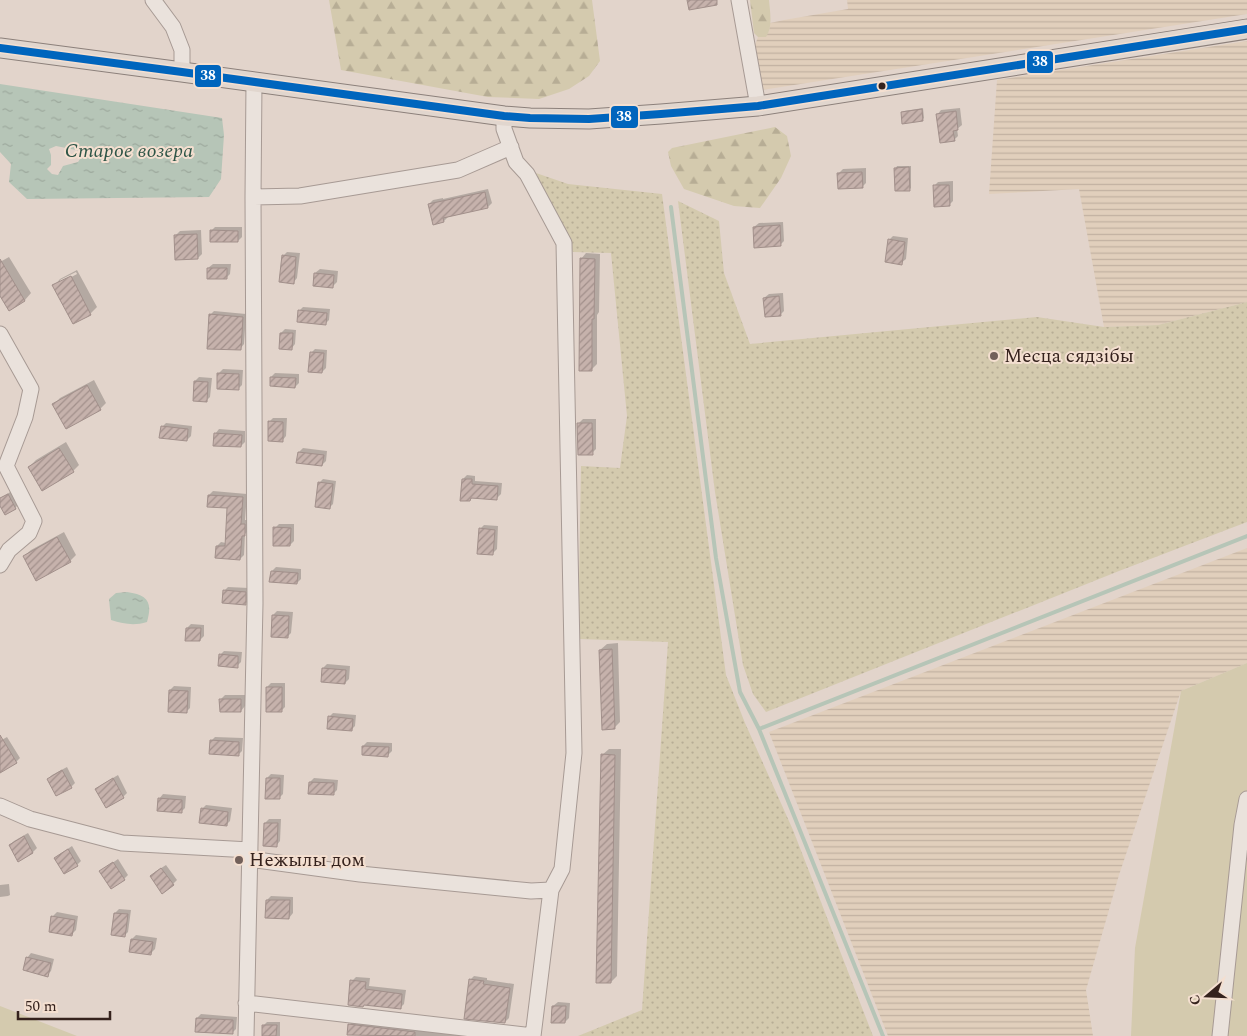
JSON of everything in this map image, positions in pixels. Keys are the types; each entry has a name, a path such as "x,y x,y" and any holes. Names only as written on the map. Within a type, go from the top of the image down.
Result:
{"main road":[{"path":"0,48 504,116 589,119 758,106 1247,29"}],"street":[{"path":"153,0 173,27 182,50 182,72"},
{"path":"739,0 758,106"},
{"path":"246,1036 255,603 254,82"},
{"path":"246,1003 534,1036 552,890 562,869 574,753 564,244 527,174 516,162 504,129 504,116"},
{"path":"253,197 300,196 458,170 511,147"},
{"path":"0,334 31,389 25,417 6,466 34,521 29,533 9,550 0,566"},
{"path":"1220,1036 1242,824 1247,799"},
{"path":"0,806 30,819 122,842 250,855 360,874 531,891 552,890"}],"shaded area":[{"path":"847,0 1247,0 1247,14 762,90 755,45 758,37 765,37 769,31 770,23 848,9"},
{"path":"1247,41 1247,302 1158,325 1104,327 1079,189 989,194 997,80"},
{"path":"1247,548 1247,663 1181,691 1119,875 1086,990 1093,1036 888,1036 769,732"}],"green space":[{"path":"329,0 592,0 600,61 589,76 569,89 539,99 488,97 341,70"},
{"path":"750,0 769,0 770,24 766,37 758,37 754,33"},
{"path":"775,127 787,136 791,156 781,178 760,208 734,206 684,189 671,166 668,152 672,148"},
{"path":"536,173 568,184 662,194 726,675 745,723 793,830 873,1036 578,1036 642,1010 668,642 578,639 581,466 620,468 627,416 611,253 573,252"},
{"path":"678,201 719,221 724,273 750,344 1037,317 1104,327 1158,325 1247,302 1247,522 766,712 753,694 743,665 715,492"},
{"path":"1247,663 1247,1036 1131,1036 1135,948 1181,691"},
{"path":"0,1006 77,1036 0,1036"}],"water":[{"name":"Старое возера","path":"0,84 222,118 224,135 221,179 209,197 27,199 9,182 11,164 0,152","holes":["56,146 81,151 82,156 78,162 63,166 58,175 52,174 47,169 51,165 49,149"]},
{"path":"127,592 144,597 147,600 149,615 147,622 129,624 111,620 109,599 116,593"}],"building":[{"path":"687,0 717,0 717,5 689,10"},
{"path":"922,109 923,121 902,124 901,112"},
{"path":"956,111 958,130 953,131 955,141 940,143 936,114"},
{"path":"909,167 910,191 895,191 894,168"},
{"path":"862,172 863,188 838,189 837,173"},
{"path":"933,185 949,185 950,206 934,207"},
{"path":"485,192 488,208 443,218 444,222 433,225 428,204"},
{"path":"780,225 781,246 754,248 753,227"},
{"path":"210,230 238,231 238,242 210,242"},
{"path":"197,234 198,259 175,260 174,235"},
{"path":"888,239 905,242 902,265 885,262"},
{"path":"282,255 296,257 294,284 279,282"},
{"path":"580,258 595,259 592,371 579,371"},
{"path":"0,259 25,301 9,311 0,296"},
{"path":"207,268 227,268 227,279 207,279"},
{"path":"314,273 334,275 333,288 313,286"},
{"path":"71,276 91,315 73,324 52,285"},
{"path":"779,296 781,316 765,317 763,298"},
{"path":"298,310 327,313 326,325 297,322"},
{"path":"209,314 243,317 241,350 207,349"},
{"path":"280,333 293,333 292,350 279,349"},
{"path":"310,352 324,353 322,373 308,372"},
{"path":"217,373 239,374 239,390 217,389"},
{"path":"270,377 296,378 295,388 270,386"},
{"path":"194,381 208,382 207,402 193,401"},
{"path":"87,385 101,410 66,429 52,404"},
{"path":"268,421 283,422 283,442 268,441"},
{"path":"577,423 592,423 593,455 578,455"},
{"path":"161,426 188,429 187,441 159,438"},
{"path":"214,433 242,435 241,447 213,446"},
{"path":"59,448 74,472 42,491 28,467"},
{"path":"298,452 324,455 322,466 296,463"},
{"path":"462,479 472,479 472,484 498,486 497,500 471,498 470,501 460,501"},
{"path":"318,482 333,484 330,509 315,507"},
{"path":"8,494 16,509 5,515 0,506 0,498"},
{"path":"208,495 243,497 241,524 245,524 245,536 242,536 240,560 215,558 216,546 225,546 227,508 207,507"},
{"path":"273,527 291,528 290,546 273,546"},
{"path":"479,528 495,530 493,555 477,554"},
{"path":"57,537 71,562 36,581 23,556"},
{"path":"271,571 298,573 297,584 269,582"},
{"path":"223,590 246,592 246,605 222,603"},
{"path":"272,615 289,616 288,638 271,637"},
{"path":"186,628 201,628 200,641 185,641"},
{"path":"612,649 615,729 602,730 599,650"},
{"path":"219,654 238,656 238,668 218,666"},
{"path":"322,668 346,670 345,684 321,682"},
{"path":"266,687 282,687 282,712 266,712"},
{"path":"169,690 188,691 187,713 168,712"},
{"path":"219,699 241,699 241,712 220,712"},
{"path":"328,716 353,719 352,731 327,729"},
{"path":"0,735 17,763 0,773"},
{"path":"210,740 239,742 239,756 209,754"},
{"path":"362,746 389,747 388,757 362,755"},
{"path":"601,754 615,755 611,983 596,983"},
{"path":"62,770 72,788 56,796 47,779"},
{"path":"113,778 124,798 106,808 95,789"},
{"path":"266,778 280,778 280,799 265,799"},
{"path":"309,782 334,783 334,795 308,794"},
{"path":"158,798 182,800 182,813 157,811"},
{"path":"201,808 228,812 227,826 199,823"},
{"path":"264,823 278,823 277,847 263,846"},
{"path":"24,836 33,853 18,862 9,845"},
{"path":"68,849 78,866 64,874 54,858"},
{"path":"113,862 125,880 111,889 99,871"},
{"path":"161,868 174,885 162,894 150,876"},
{"path":"266,900 290,900 289,919 265,918"},
{"path":"114,913 128,914 125,937 111,935"},
{"path":"51,916 75,920 72,936 49,932"},
{"path":"131,939 153,942 151,955 129,952"},
{"path":"26,957 51,963 48,977 23,970"},
{"path":"469,979 484,981 483,984 510,988 505,1023 464,1019"},
{"path":"350,980 366,982 365,989 402,994 401,1009 348,1005"},
{"path":"552,1006 566,1006 565,1023 551,1023"},
{"path":"196,1018 233,1020 233,1034 195,1032"},
{"path":"348,1024 415,1032 415,1036 347,1035"},
{"path":"262,1025 277,1025 276,1036 262,1036"}],"waterway":[{"path":"671,207 716,558 740,692 759,729 883,1036"},
{"path":"759,729 1247,536"}],"transit line":[{"name":"38","path":"0,48 504,116 589,119 758,106 1247,29"}],"place":[{"name":"Месца сядзібы","path":"994,356"},
{"name":"Нежылы дом","path":"239,860"}]}
